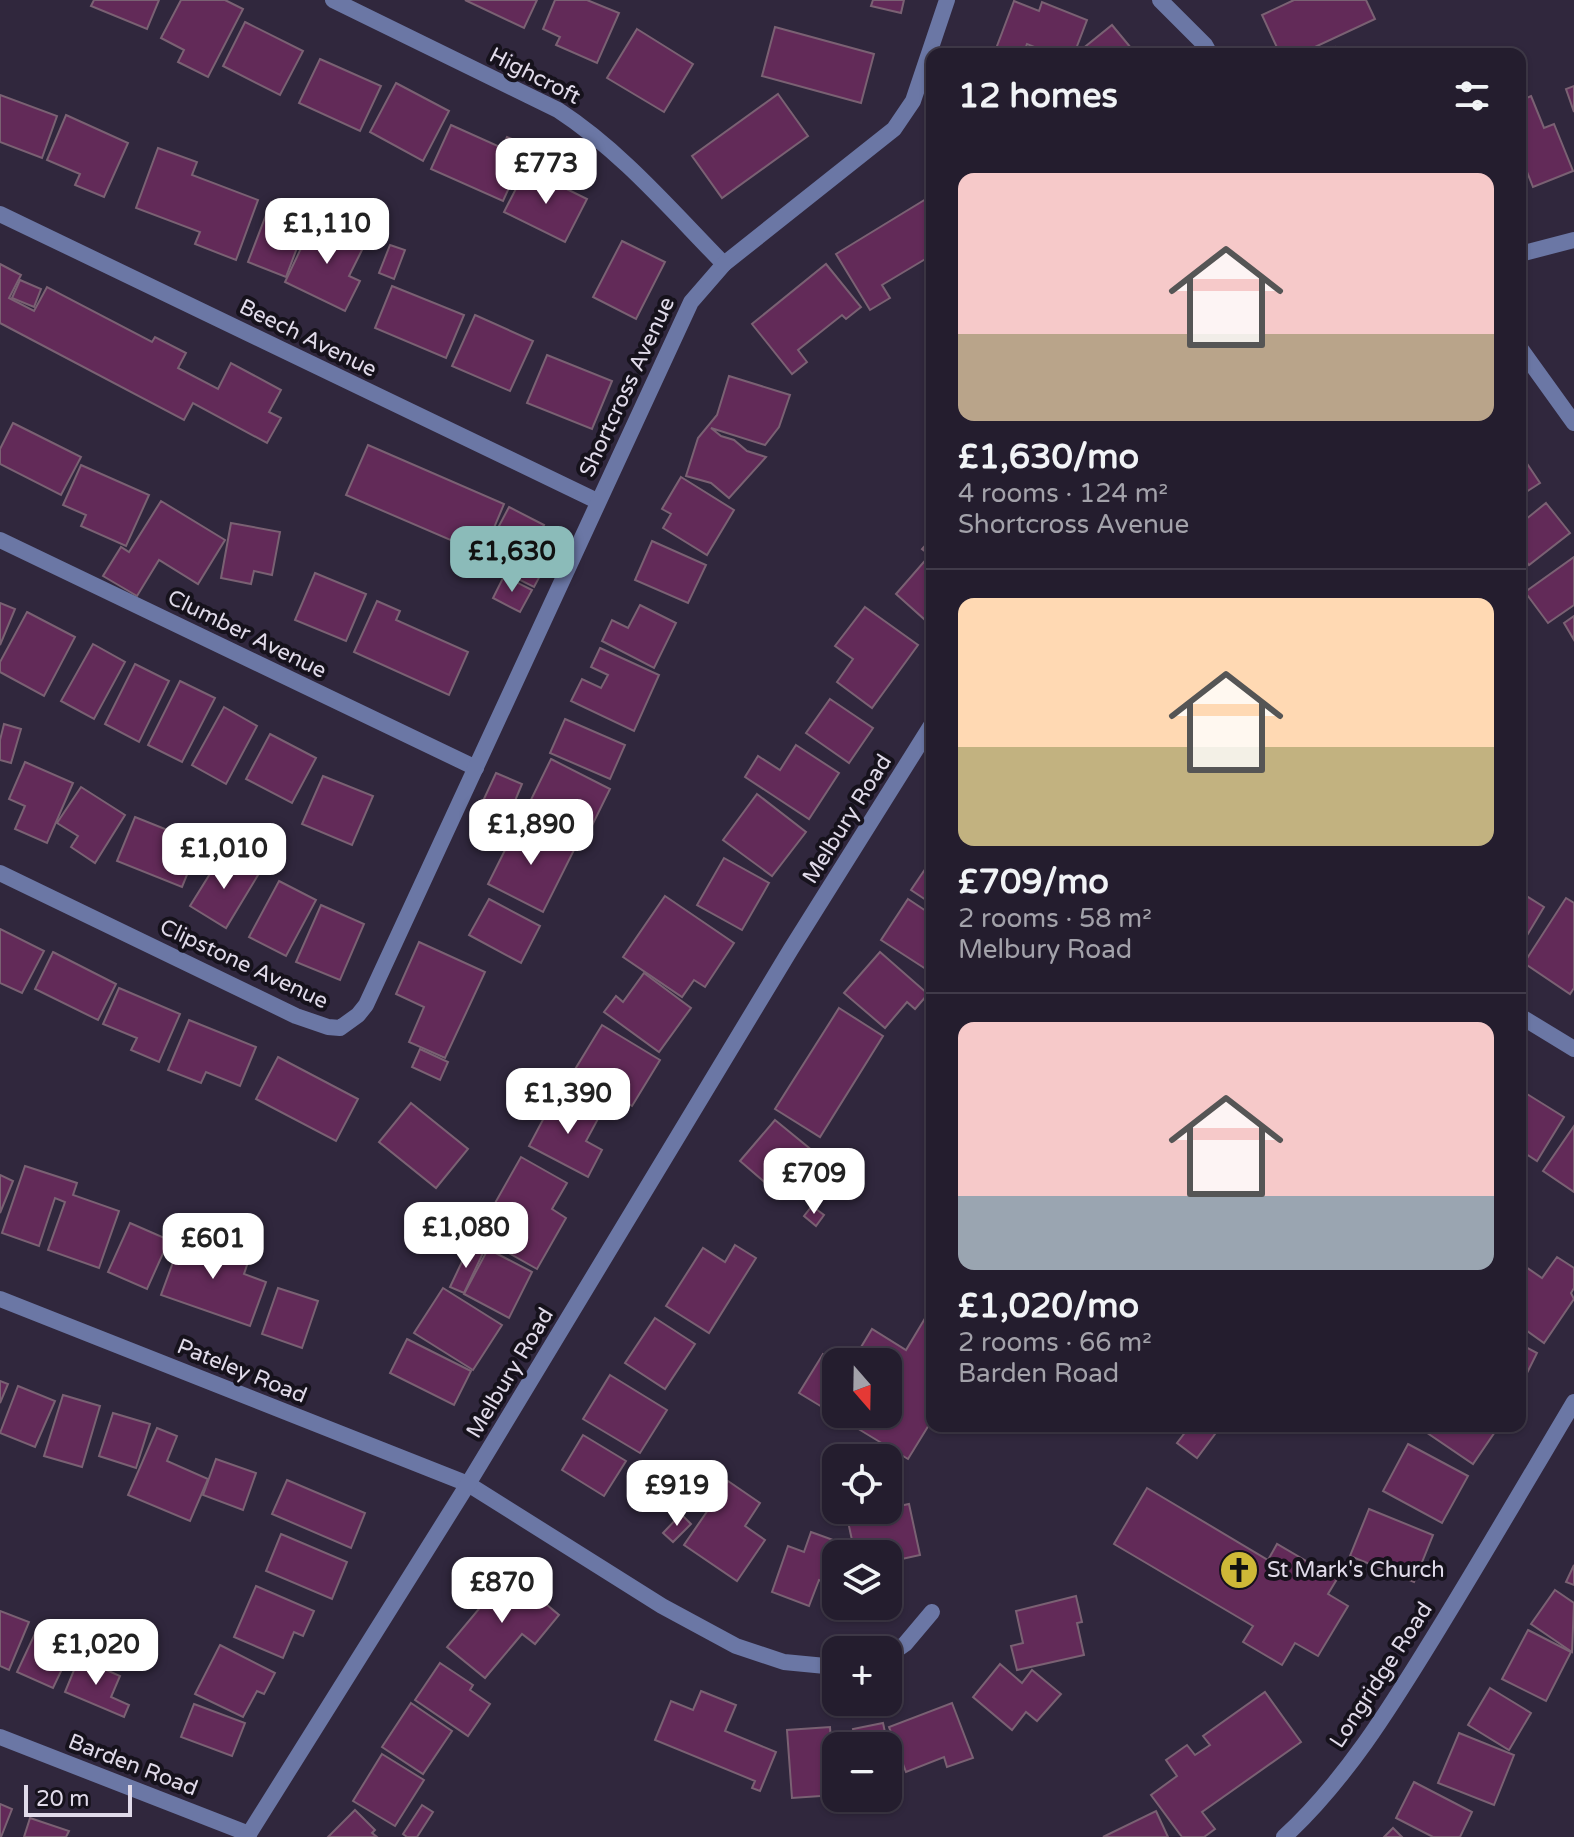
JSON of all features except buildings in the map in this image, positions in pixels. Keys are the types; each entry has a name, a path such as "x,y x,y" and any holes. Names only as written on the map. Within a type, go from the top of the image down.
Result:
{"street":[{"name":"Highcroft","path":"333,0 558,110 581,125 612,151 724,264"},
{"name":"Shortcross Avenue","path":"931,48 947,0"},
{"path":"1160,0 1204,48"},
{"name":"Shortcross Avenue","path":"340,1028 366,1005 691,302 724,264 894,129 913,101 926,62"},
{"name":"Beech Avenue","path":"0,214 597,501"},
{"path":"1526,252 1574,240"},
{"path":"1526,356 1574,423"},
{"name":"Clumber Avenue","path":"0,540 476,768"},
{"name":"Melbury Road","path":"248,1836 468,1484 791,949 926,734"},
{"name":"Clipstone Avenue","path":"0,873 296,1016 340,1028"},
{"path":"1526,1020 1574,1049"},
{"name":"Pateley Road","path":"0,1299 468,1484 706,1631 759,1655 822,1667"},
{"name":"Longridge Road","path":"1284,1837 1330,1788 1388,1710 1574,1402"},
{"path":"902,1646 932,1612"},
{"name":"Barden Road","path":"0,1737 248,1836"}],"place":[{"name":"St Mark's Church","path":"1239,1570"}]}
